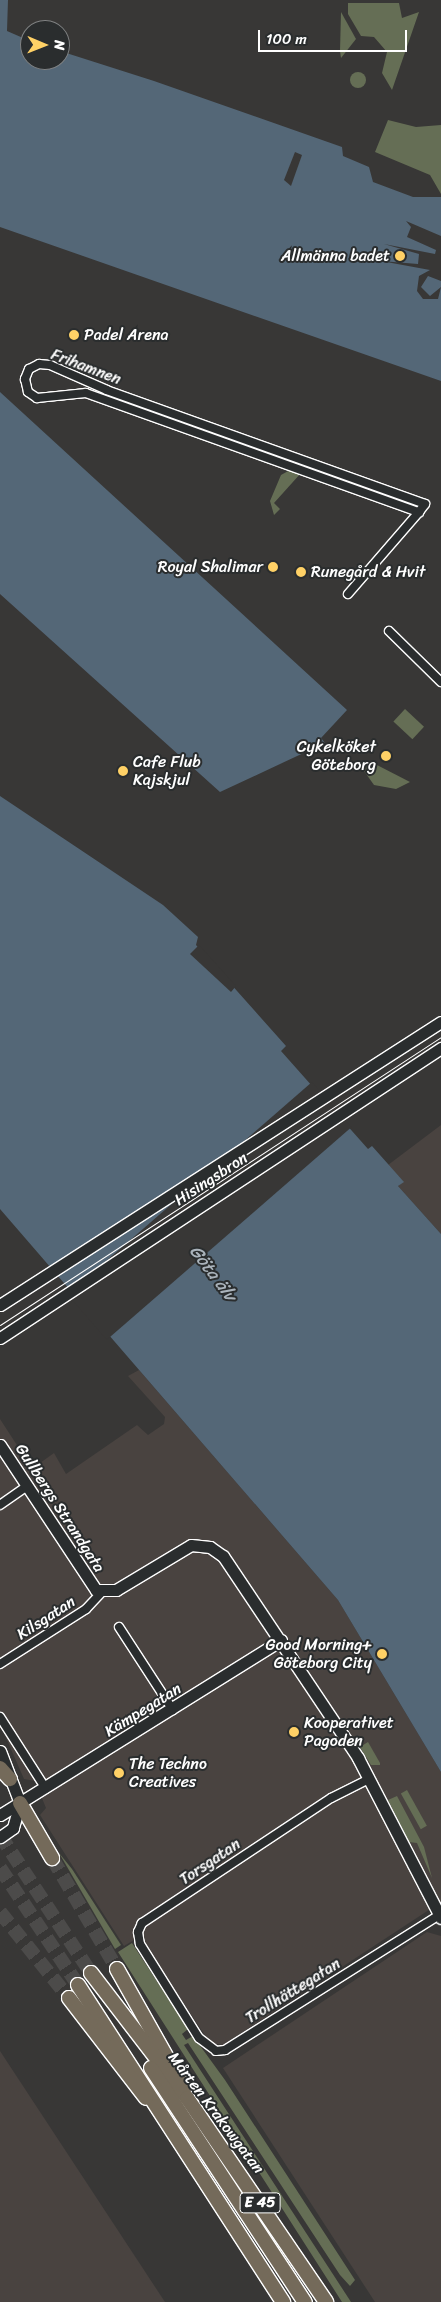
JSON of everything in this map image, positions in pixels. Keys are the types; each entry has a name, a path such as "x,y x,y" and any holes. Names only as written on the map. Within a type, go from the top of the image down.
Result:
{"highway":[{"path":"0,1768 10,1779"},
{"path":"20,1803 52,1858"},
{"path":"117,1969 170,2056 191,2105"},
{"name":"Mårten Krakowgatan","path":"91,1972 128,2026 191,2105 326,2302"},
{"name":"E 45","path":"78,1985 170,2122 283,2302"},
{"path":"69,1998 128,2080 170,2122"},
{"path":"128,2026 305,2302"}],"street":[{"name":"Frihamnen","path":"39,364 50,365 107,390 407,497 424,504 419,512 86,393 37,398 28,392 25,379 30,369 39,364"},
{"path":"348,594 419,512"},
{"path":"389,631 441,682"},
{"name":"Hisingsbron","path":"0,1305 441,1022"},
{"name":"Hisingsbron","path":"0,1338 441,1048"},
{"name":"Gullbergs Strandgata","path":"0,1446 91,1586 102,1592 125,1585 178,1550 203,1545 223,1556 281,1640 369,1780 440,1917"},
{"path":"0,1505 26,1487"},
{"name":"Kilsgatan","path":"0,1664 86,1609 102,1592"},
{"path":"119,1627 173,1710"},
{"name":"Kämpegatan","path":"0,1815 46,1789 173,1710 281,1640"},
{"path":"0,1717 46,1789"},
{"path":"0,1751 20,1803 13,1828 0,1837"},
{"name":"Torsgatan","path":"176,2000 140,1944 138,1932 142,1923 331,1798 369,1780"},
{"name":"Trollhättegatan","path":"176,2000 200,2038 216,2051 225,2050 440,1917"}],"shaded area":[{"path":"441,1125 441,1234 398,1186 403,1181 388,1165"},
{"path":"139,1370 338,1600 441,1772 441,1902 223,2045 210,2043 143,1942 134,1940 124,1946 40,1815 46,1808 35,1781 24,1779 0,1724 0,1419 26,1459 40,1463 54,1453 66,1474 137,1425 148,1435 164,1424 165,1417 128,1376"},
{"path":"427,1932 441,1936 441,2302 375,2302 223,2068"},
{"path":"0,2051 165,2302 0,2302"}],"green space":[{"path":"348,3 399,3 402,18 419,12 392,90 382,73 387,52 374,37 361,36 348,14"},
{"path":"341,12 356,39 341,58 340,51"},
{"path":"355,72 361,72 366,77 364,86 355,88 350,83 350,77"},
{"path":"388,120 416,127 441,125 441,194 430,175 375,152"},
{"path":"290,470 301,473 274,503 280,509 274,515 270,501 281,475"},
{"path":"405,709 424,727 412,739 393,721"},
{"path":"359,764 377,765 410,782 396,789 374,785"},
{"path":"368,1742 380,1765 371,1765 360,1747"},
{"path":"407,1790 427,1826 421,1829 401,1793"},
{"path":"397,1796 424,1847 432,1878 417,1843 409,1842 388,1800"},
{"path":"59,1853 72,1869 121,1945 115,1949"},
{"path":"132,1943 188,2029 182,2034 186,2040 193,2036 225,2080 355,2280 350,2286 340,2275 188,2043 184,2045 351,2302 342,2302 118,1952"}],"water":[{"path":"0,0 8,0 7,31 20,37 20,70 70,70 70,54 154,81 342,147 343,156 369,167 373,182 413,197 441,197 441,381 0,227"},
{"path":"0,392 347,710 321,738 325,743 220,792 0,594"},
{"name":"Göta älv","path":"0,796 163,905 198,937 196,945 286,1046 281,1051 368,1149 372,1146 404,1182 398,1186 441,1234 441,1772 338,1600 0,1209"}],"pier":[{"path":"295,152 302,155 291,186 284,180"},
{"path":"406,221 441,236 441,281 428,276 421,287 430,296 441,287 438,299 423,299 417,291 419,276 430,270 381,261 418,264 419,254 384,244 435,254 436,250 407,237 411,227"},
{"path":"199,945 236,986 231,992 190,954"},
{"path":"312,1082 351,1127 107,1340 67,1295"}],"tunnel":[{"path":"0,1835 91,1973"},
{"path":"52,1858 117,1969"},
{"path":"0,1868 78,1985"},
{"path":"0,1912 69,1998"}],"tram line":[{"path":"0,1325 441,1037"}],"place":[{"name":"Allmänna badet","path":"400,256"},
{"name":"Padel Arena","path":"74,335"},
{"name":"Royal Shalimar","path":"273,567"},
{"name":"Runegård & Hvit","path":"301,572"},
{"name":"Cykelköket Göteborg","path":"386,756"},
{"name":"Cafe Flub Kajskjul","path":"123,771"},
{"name":"Good Morning+ Göteborg City","path":"382,1654"},
{"name":"Kooperativet Pagoden","path":"294,1732"},
{"name":"The Techno Creatives","path":"119,1773"}]}
